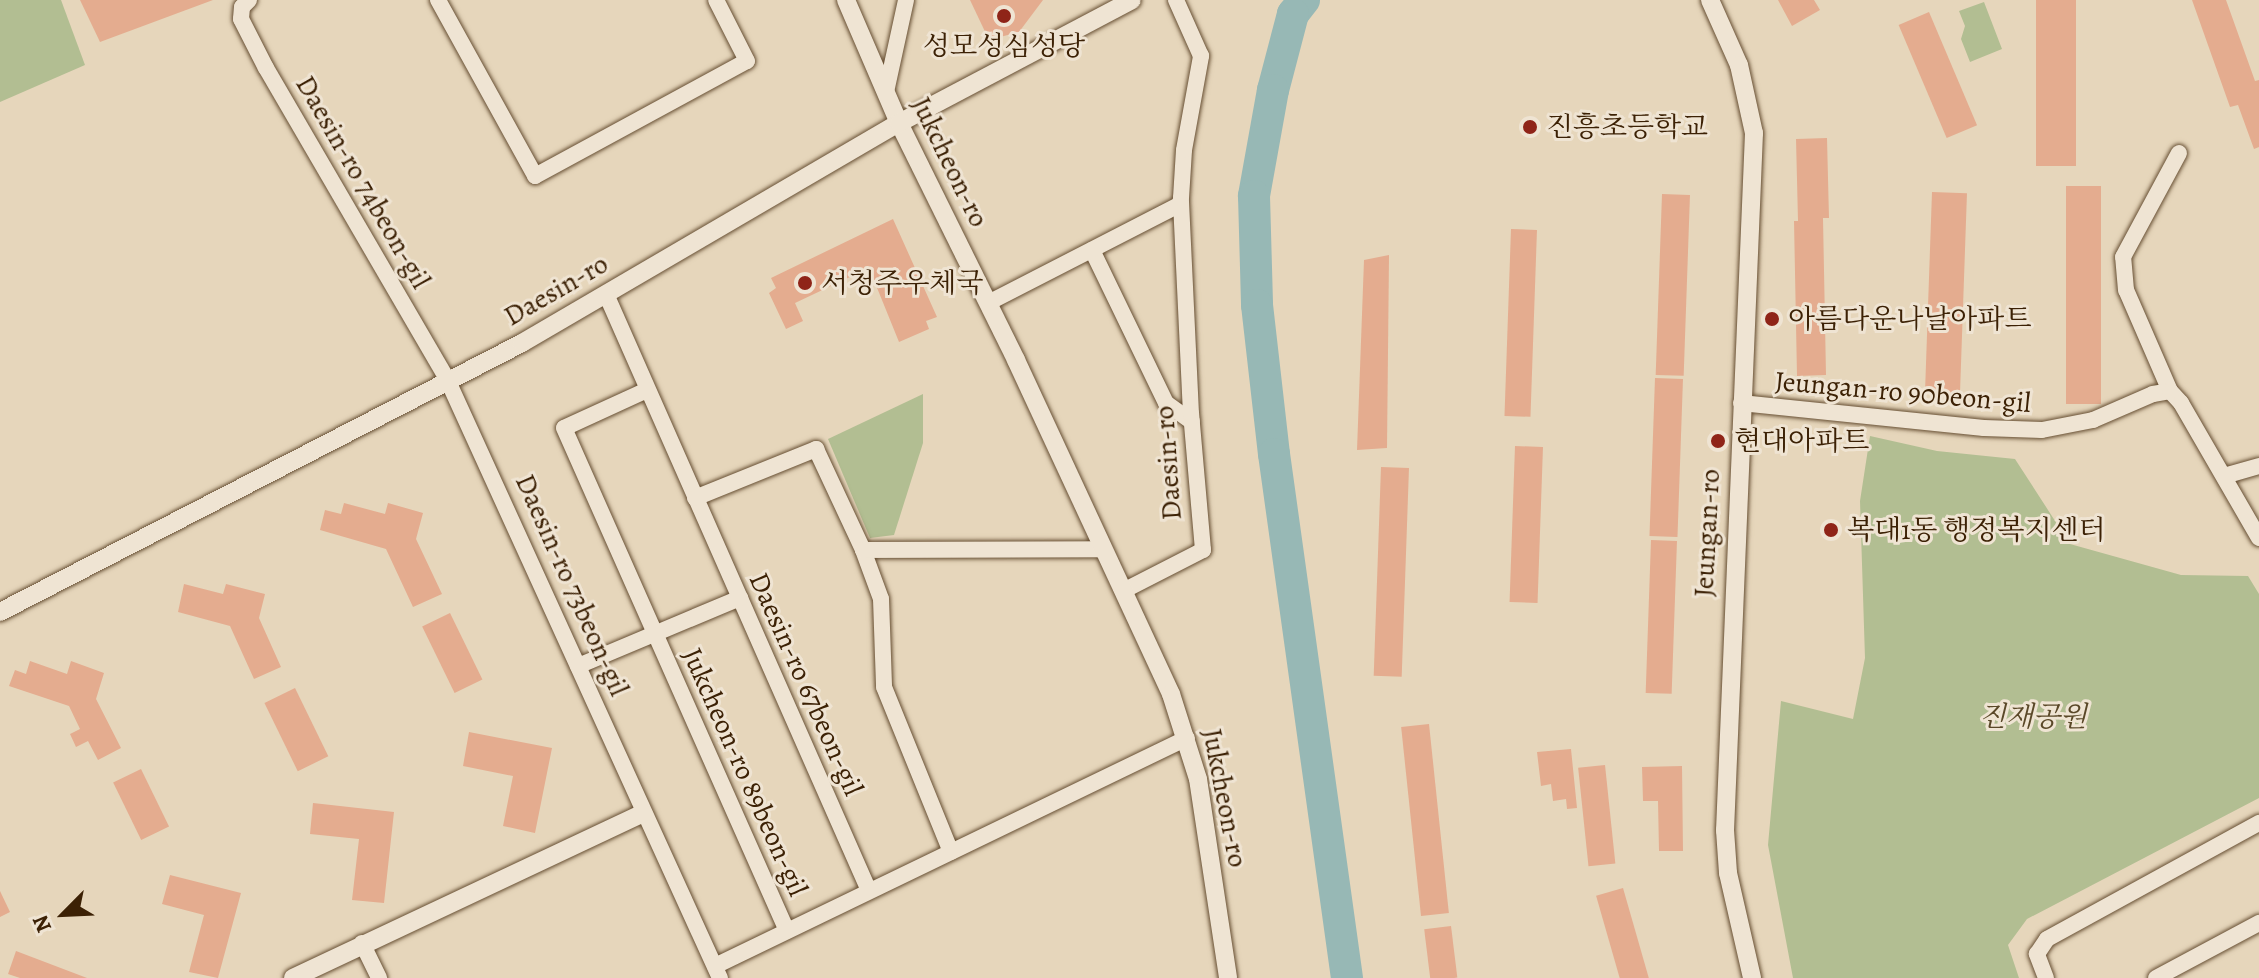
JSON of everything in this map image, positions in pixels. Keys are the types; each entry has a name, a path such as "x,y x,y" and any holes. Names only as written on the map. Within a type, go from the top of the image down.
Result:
{"street":[{"path":"438,0 535,176 747,61 716,0"},
{"name":"Jukcheon-ro","path":"846,0 899,123 988,303 1123,591 1187,738 1198,779 1228,978"},
{"path":"886,92 906,0"},
{"name":"Daesin-ro","path":"0,612 448,381 606,294 899,123 1132,0"},
{"name":"Daesin-ro","path":"1123,591 1203,550 1192,422 1181,204 1184,150 1201,56 1176,0"},
{"name":"Jeungan-ro","path":"1710,0 1739,65 1754,133 1725,830 1728,873 1752,978"},
{"name":"Daesin-ro 74beon-gil","path":"246,3 241,19 266,68 448,381"},
{"path":"2179,153 2123,257 2126,290 2170,391 2181,403 2259,538"},
{"path":"988,303 1181,204"},
{"path":"1092,250 1166,403 1192,422"},
{"name":"Daesin-ro 67beon-gil","path":"606,294 869,891"},
{"name":"Daesin-ro 73beon-gil","path":"448,381 717,972"},
{"path":"647,390 564,428 655,635"},
{"name":"Jeungan-ro 90beon-gil","path":"1741,403 1984,428 2042,430 2093,420 2153,394 2170,391"},
{"path":"695,498 816,449 863,550 881,599 884,687 951,852"},
{"path":"2224,476 2259,466"},
{"path":"863,550 1103,549"},
{"path":"578,666 740,598"},
{"name":"Jukcheon-ro 89beon-gil","path":"655,635 787,931"},
{"name":"Jukcheon-ro 89beon-gil","path":"717,972 787,931 1187,738"},
{"path":"293,978 643,813"},
{"path":"2046,978 2037,954 2047,939 2259,823"},
{"path":"2156,978 2259,923"},
{"path":"362,943 379,978"}],"green space":[{"path":"0,0 61,0 85,65 0,102"},
{"path":"1984,2 2002,49 1970,62 1961,39 1965,26 1959,11"},
{"path":"923,394 923,443 894,535 870,538 828,439"},
{"name":"진재공원","path":"1870,436 1937,451 2015,459 2070,544 2181,575 2248,576 2259,594 2259,798 2027,919 2008,945 2019,978 1793,978 1768,845 1781,701 1853,719 1865,658 1860,501"}],"building":[{"path":"80,0 213,0 100,42"},
{"name":"성모성심성당","path":"970,0 1043,0 1019,32 989,40"},
{"path":"1778,0 1814,0 1820,10 1792,26"},
{"path":"2036,0 2076,0 2076,166 2036,166"},
{"path":"2192,0 2226,0 2255,81 2259,80 2259,147 2254,149 2238,105 2230,107"},
{"path":"1929,12 1977,125 1947,138 1899,25"},
{"path":"1827,138 1829,218 1823,218 1826,375 1797,376 1796,139"},
{"path":"2066,186 2101,186 2101,404 2066,404"},
{"path":"1932,192 1967,193 1960,394 1925,393"},
{"path":"1662,194 1690,195 1684,376 1656,375"},
{"name":"서청주우체국","path":"893,219 937,317 926,321 929,329 899,342 869,268 795,303 803,321 786,329 769,293 776,288 771,278"},
{"path":"1511,229 1537,230 1530,417 1504,416"},
{"path":"1389,255 1387,448 1357,450 1364,260"},
{"path":"1655,378 1683,379 1677,537 1649,536"},
{"path":"1515,446 1543,447 1538,603 1510,602"},
{"path":"1381,467 1409,468 1402,677 1374,676"},
{"path":"344,503 385,514 388,503 423,513 416,539 442,594 413,607 386,549 320,530 325,510 341,514"},
{"path":"1651,540 1677,541 1672,694 1646,693"},
{"path":"184,584 223,594 226,584 265,594 259,618 281,667 254,679 230,626 178,612"},
{"path":"450,613 482,680 455,693 422,627"},
{"path":"30,661 67,674 71,661 104,673 96,699 121,748 98,760 88,741 76,747 70,734 80,729 69,706 9,686 15,670 26,674"},
{"path":"295,688 328,756 298,771 264,703"},
{"path":"1429,724 1449,913 1421,916 1401,727"},
{"path":"469,732 552,748 535,833 503,826 513,776 463,766"},
{"path":"1571,749 1577,808 1567,809 1566,799 1553,801 1551,784 1541,786 1537,752"},
{"path":"1605,765 1615,863 1588,866 1578,768"},
{"path":"1682,766 1683,851 1659,851 1658,801 1643,801 1642,767"},
{"path":"141,769 169,827 141,840 113,783"},
{"path":"313,803 394,812 384,903 352,900 359,839 310,834"},
{"path":"170,875 241,893 218,978 189,972 204,915 162,904"},
{"path":"1623,888 1649,978 1620,978 1596,896"},
{"path":"0,891 10,912 0,917"},
{"path":"1451,926 1457,978 1430,978 1424,929"},
{"path":"16,951 87,978 20,978 8,974"}],"waterway":[{"path":"1304,0 1293,14 1273,90 1254,196 1257,305 1274,454 1347,978"}],"place":[{"name":"성모성심성당","path":"1004,16"},
{"name":"진흥초등학교","path":"1530,127"},
{"name":"서청주우체국","path":"805,283"},
{"name":"아름다운나날아파트","path":"1772,319"},
{"name":"현대아파트","path":"1718,441"},
{"name":"복대1동 행정복지센터","path":"1831,530"}]}
